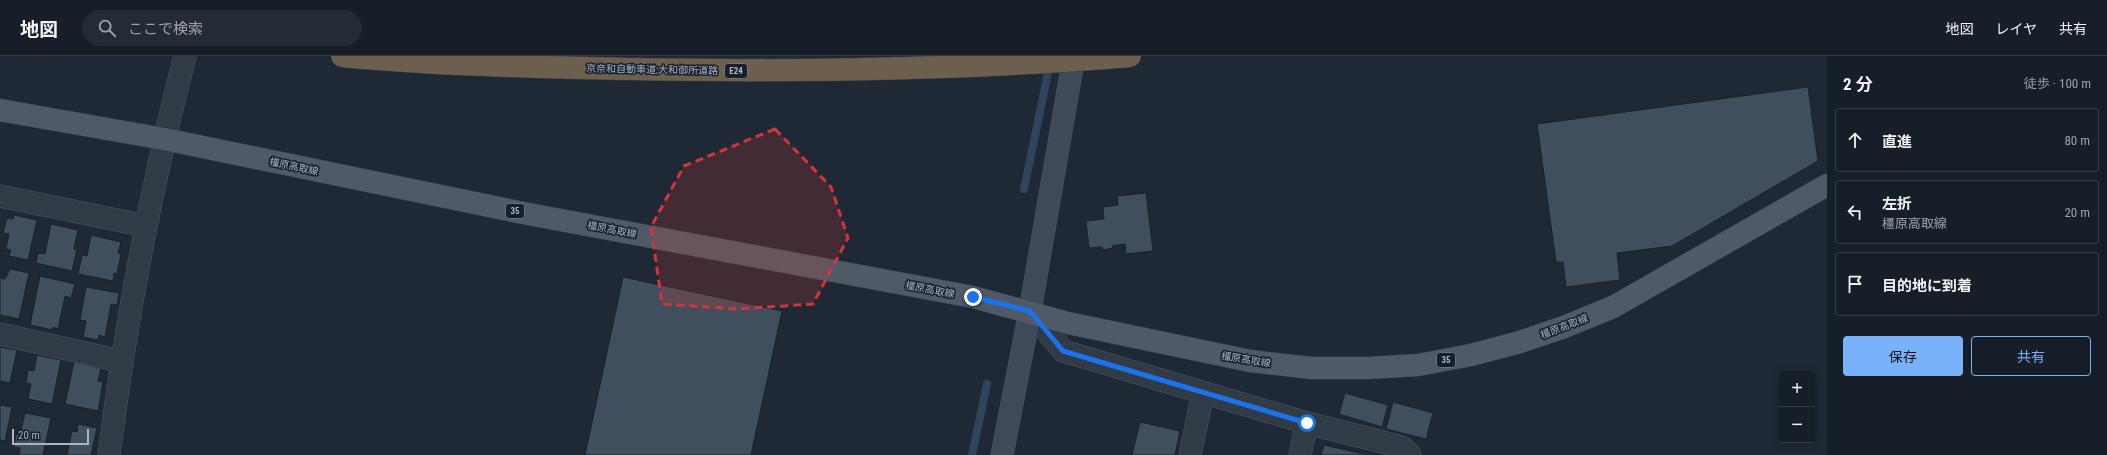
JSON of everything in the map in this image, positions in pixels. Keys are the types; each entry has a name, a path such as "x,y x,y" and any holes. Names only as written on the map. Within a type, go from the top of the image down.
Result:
{"highway":[{"name":"京奈和自動車道;大和御所道路","path":"342,56 547,67 735,71 918,69 1130,56"}],"main road":[{"name":"橿原高取線","path":"0,110 164,139 523,213 973,297 1030,311 1068,323 1250,361 1311,368 1368,368 1418,365 1471,355 1520,342 1564,327 1613,306 1827,185"}],"street":[{"path":"109,455 121,361 146,226 164,139 185,56"},
{"path":"1002,455 1030,311 1074,56"},
{"path":"0,196 146,226"},
{"path":"1030,311 1063,351 1307,423 1402,446 1410,455"},
{"path":"0,334 121,361"},
{"path":"1190,455 1203,393"},
{"path":"1300,455 1307,423"}],"highlighted area":[{"path":"775,129 831,187 848,238 813,304 737,309 662,304 651,227 684,166"}],"building":[{"path":"1808,87 1818,161 1672,246 1617,253 1620,280 1566,287 1563,262 1556,262 1537,124"},
{"path":"1146,193 1153,251 1126,254 1125,244 1112,246 1113,248 1103,250 1102,247 1089,248 1086,221 1104,219 1103,207 1118,205 1117,196"},
{"path":"14,215 37,220 28,260 9,256 11,250 6,249 9,234 3,233 7,218 13,219"},
{"path":"51,224 78,230 74,249 77,249 72,271 36,263 38,253 45,254"},
{"path":"91,235 121,242 118,253 121,254 117,274 114,273 113,281 78,274 82,255 87,256"},
{"path":"10,269 29,273 19,319 0,315 0,278 5,279"},
{"path":"40,276 75,284 71,298 65,296 58,329 53,327 53,330 30,325"},
{"path":"623,277 782,311 751,455 585,455"},
{"path":"86,287 119,293 117,305 111,304 105,337 99,335 98,340 83,337 86,321 80,320"},
{"path":"0,347 17,350 10,383 1,381 0,387"},
{"path":"37,355 61,360 52,404 28,399 31,384 26,383 28,370 34,371"},
{"path":"74,362 101,368 98,381 103,382 98,411 65,404"},
{"path":"1345,393 1388,405 1382,427 1339,414"},
{"path":"1393,402 1433,413 1426,439 1386,429"},
{"path":"0,405 12,407 5,441 0,440"},
{"path":"25,413 51,418 43,455 19,455 20,448 14,447 16,434 20,435"},
{"path":"1140,422 1180,431 1175,455 1132,455"},
{"path":"78,424 97,428 91,455 67,455 72,431 77,432"},
{"path":"1324,445 1364,454 1364,455 1321,455"}],"waterway":[{"path":"1024,189 1050,63"},
{"path":"972,455 987,384"}],"route":[{"path":"973,297 1030,311 1063,351 1307,423"}]}
